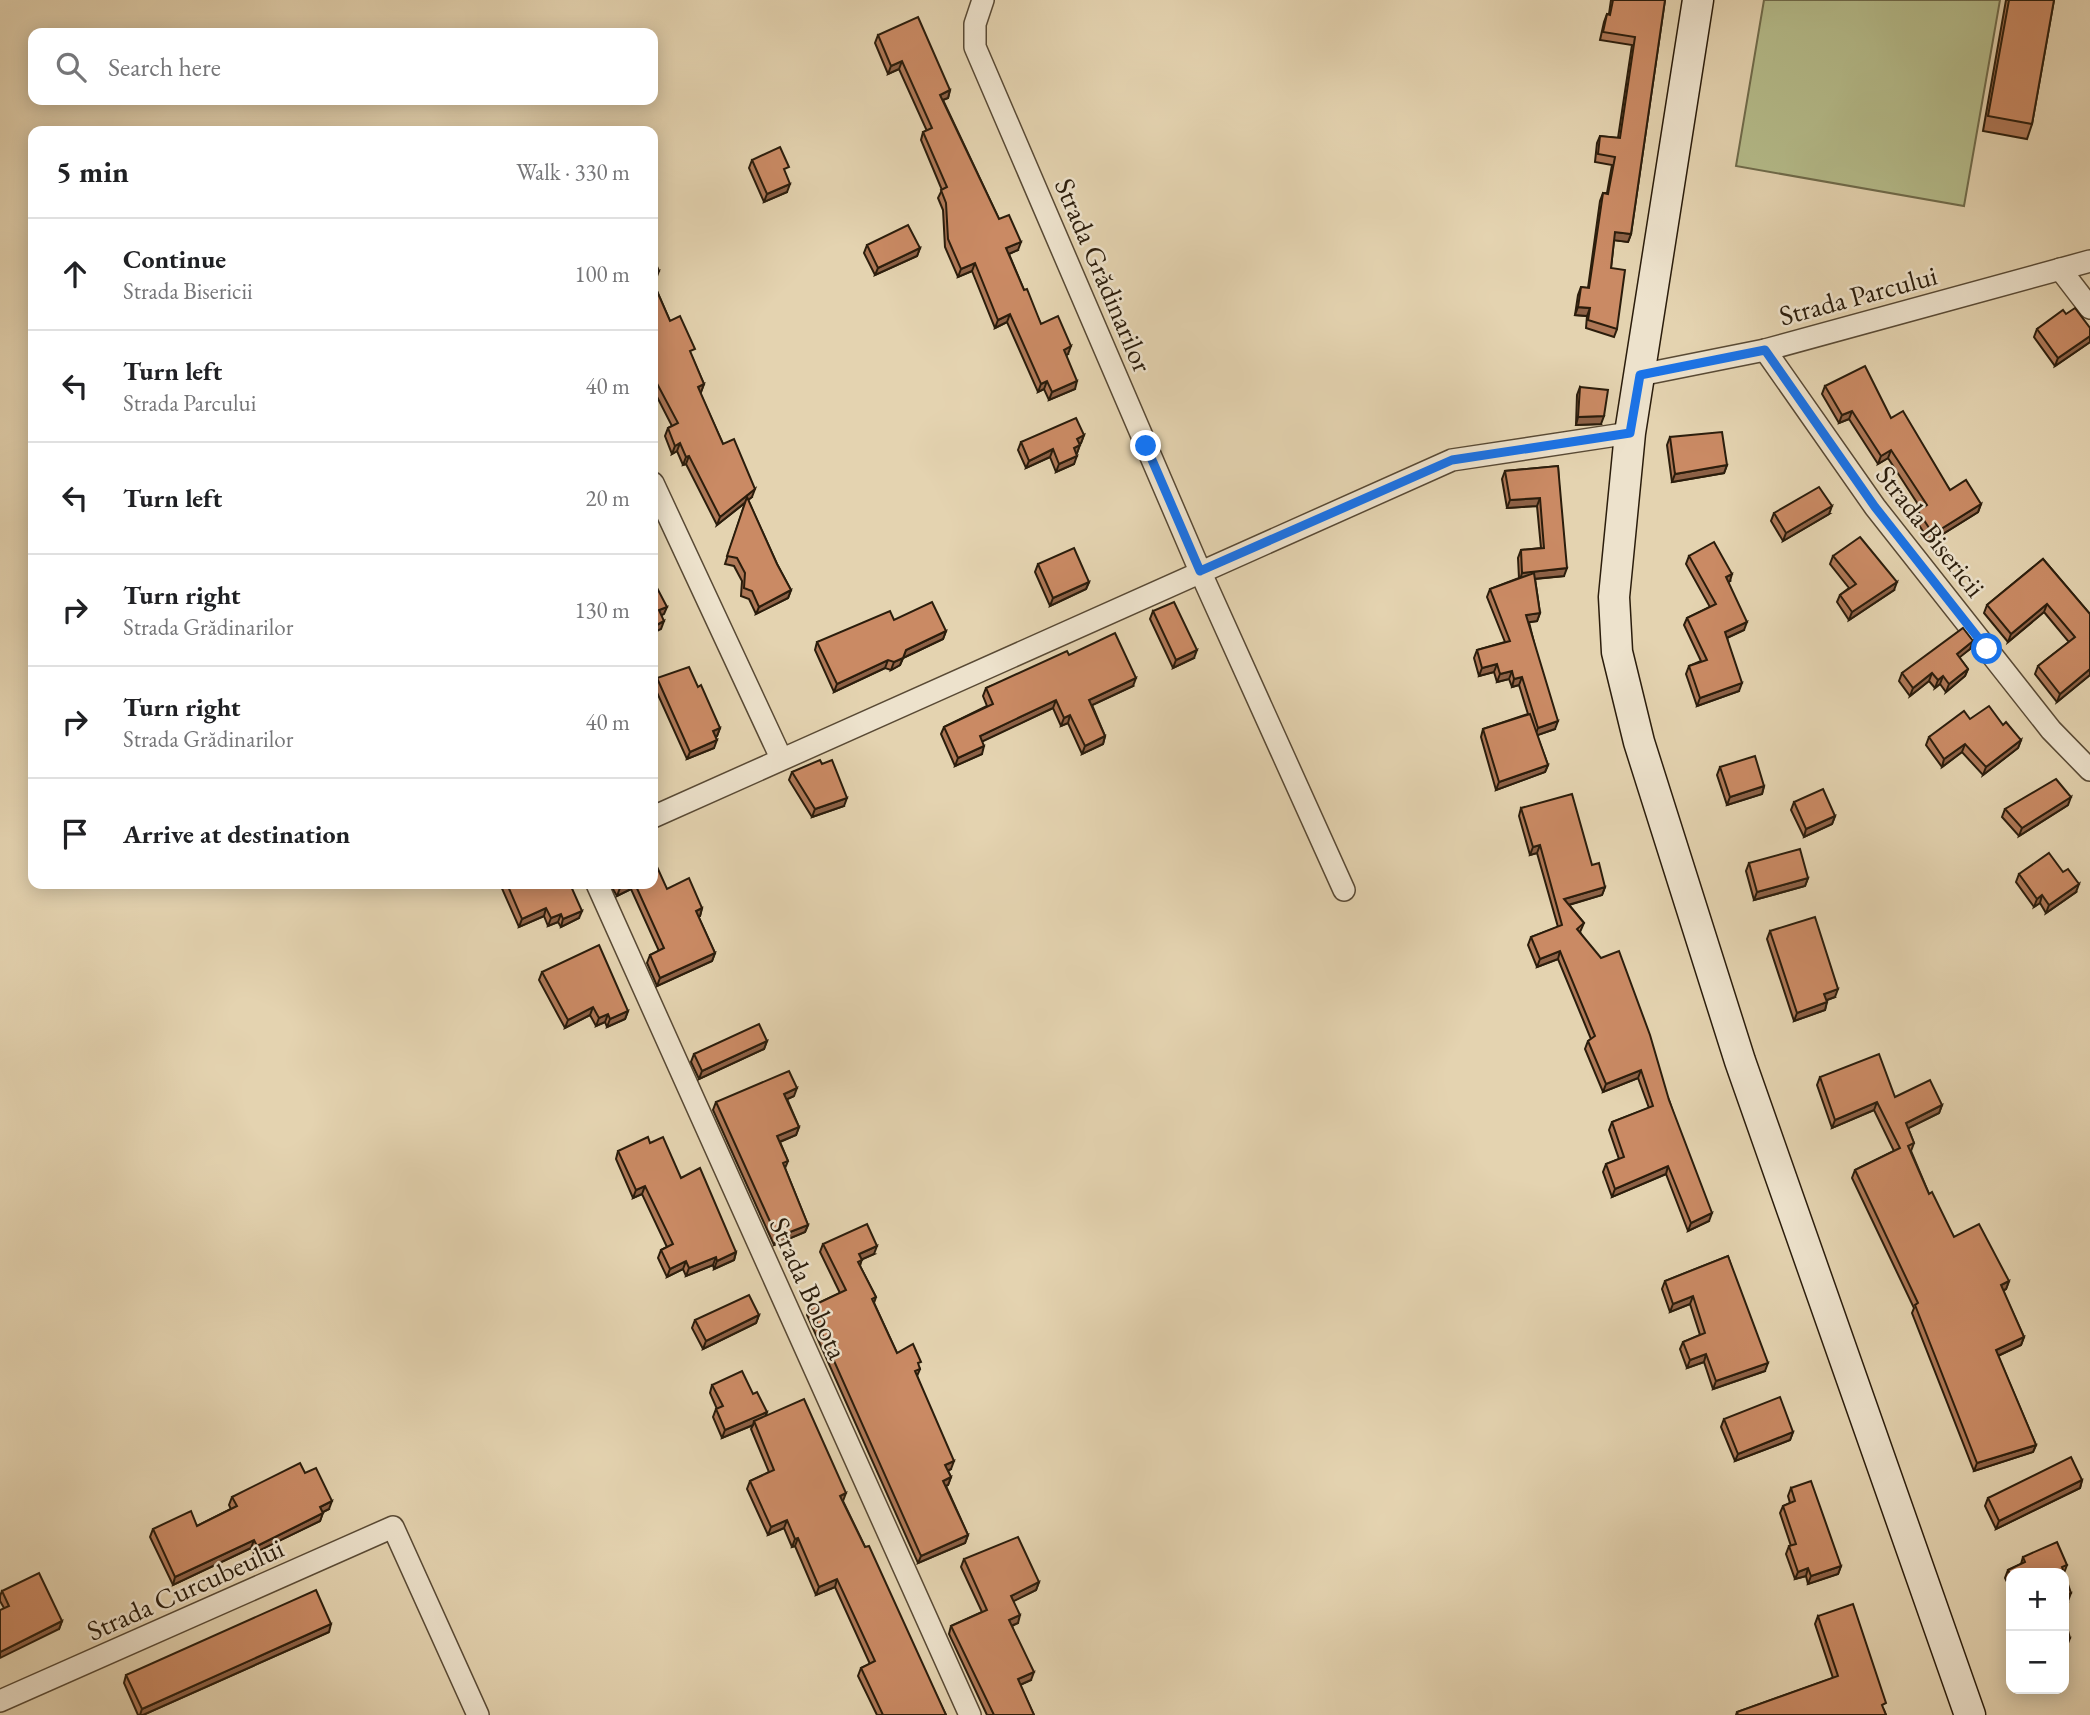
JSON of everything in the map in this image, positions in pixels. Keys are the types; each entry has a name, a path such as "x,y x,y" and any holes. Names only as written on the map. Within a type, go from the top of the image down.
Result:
{"main road":[{"path":"1698,0 1630,433 1614,597 1617,652 1635,730 1740,1061 1970,1715"}],"street":[{"name":"Strada Grădinarilor","path":"982,0 975,24 975,47 1200,571 1344,890"},
{"name":"Strada Parcului","path":"1640,375 1765,350 2090,261"},
{"path":"2060,269 2090,308"},
{"name":"Strada Bisericii","path":"1765,350 1875,507 2051,730 2090,770"},
{"path":"658,815 1452,460 1630,433"},
{"path":"658,495 781,758"},
{"name":"Strada Bobota","path":"599,889 970,1715"},
{"name":"Strada Curcubeului","path":"0,1701 393,1527 478,1715"}],"green space":[{"path":"1764,0 2000,0 1964,206 1736,166"}],"building":[{"path":"1613,0 1665,0 1631,234 1615,232 1611,268 1625,270 1617,329 1588,320 1590,308 1578,307 1581,287 1589,288 1603,193 1608,194 1615,157 1598,154 1600,136 1620,138 1635,37 1603,32"},
{"path":"2009,0 2054,0 2032,124 1988,116"},
{"path":"918,17 950,90 940,95 999,219 1009,215 1021,242 1006,248 1024,290 1027,289 1041,324 1058,316 1071,346 1064,350 1077,381 1052,392 1047,381 1041,384 1010,314 998,320 975,263 961,269 948,239 946,203 941,190 947,187 923,132 932,128 902,61 891,66 878,35"},
{"path":"780,147 789,167 784,169 790,184 767,194 752,160"},
{"path":"908,225 920,248 878,268 867,245"},
{"path":"658,293 670,321 680,316 695,349 690,351 704,384 698,387 723,444 734,439 755,489 720,517 689,456 686,457 680,443 675,446 668,428 678,423 658,385"},
{"path":"2075,308 2090,328 2090,336 2058,358 2037,329 2063,310 2066,314"},
{"path":"1865,366 1891,418 1903,411 1950,490 1966,480 1981,504 1933,534 1918,511 1927,505 1891,450 1881,456 1852,411 1842,415 1825,386"},
{"path":"1580,387 1608,390 1604,416 1578,417"},
{"path":"1076,418 1084,435 1077,439 1080,445 1074,448 1077,456 1059,464 1053,449 1029,461 1021,442"},
{"path":"1722,432 1727,465 1675,474 1670,437"},
{"path":"1558,466 1567,568 1522,573 1521,550 1544,548 1540,498 1510,500 1505,471"},
{"path":"1819,487 1832,506 1786,533 1774,513"},
{"path":"747,497 791,590 759,607 752,591 744,588 745,573 737,558 727,556"},
{"path":"1860,537 1897,582 1852,612 1840,595 1856,584 1833,556"},
{"path":"1714,542 1732,574 1726,577 1747,622 1725,632 1742,683 1700,698 1689,666 1707,660 1687,618 1716,604 1689,556"},
{"path":"1074,548 1089,582 1053,598 1038,564"},
{"path":"2043,559 2090,614 2090,669 2060,694 2038,666 2075,637 2047,604 2011,634 1987,605"},
{"path":"1534,573 1540,613 1526,615 1558,721 1538,728 1522,677 1514,679 1512,671 1500,674 1497,664 1482,668 1477,650 1510,641 1490,589"},
{"path":"658,590 667,607 659,610 664,621 658,624"},
{"path":"932,602 946,631 906,650 903,658 894,662 888,660 837,684 817,642 890,611 894,620"},
{"path":"1174,602 1197,650 1176,660 1153,611"},
{"path":"1963,628 1973,641 1957,654 1968,669 1949,684 1943,676 1938,680 1932,673 1913,688 1902,673"},
{"path":"1115,633 1136,678 1089,700 1105,736 1085,746 1070,715 1064,718 1056,700 980,736 984,746 958,758 944,727 993,704 986,688 1067,651 1069,655"},
{"path":"689,667 698,687 701,685 720,728 713,731 717,740 690,752 658,678"},
{"path":"1989,706 2003,725 2006,722 2021,740 1986,767 1965,744 1944,759 1929,737 1964,711 1970,719"},
{"path":"1530,714 1548,765 1499,782 1483,729"},
{"path":"1755,756 1764,786 1730,797 1720,767"},
{"path":"820,760 822,764 832,760 847,798 815,809 792,772"},
{"path":"2056,779 2071,797 2022,828 2005,809"},
{"path":"1823,789 1835,816 1806,829 1794,802"},
{"path":"1572,794 1592,865 1599,863 1605,887 1564,899 1584,923 1577,929 1601,958 1619,951 1650,1035 1669,1100 1712,1213 1691,1223 1668,1166 1615,1189 1606,1164 1624,1157 1612,1122 1653,1106 1641,1070 1606,1084 1588,1041 1595,1036 1560,951 1540,959 1531,937 1562,925 1540,845 1533,847 1521,808"},
{"path":"1800,849 1808,878 1757,892 1749,863"},
{"path":"2049,853 2063,872 2068,869 2079,884 2049,905 2042,895 2037,899 2019,874"},
{"path":"658,869 667,889 689,878 702,908 696,911 715,953 660,978 650,955 664,948 637,889 658,889"},
{"path":"509,889 572,889 582,911 563,919 561,914 551,918 546,908 522,919"},
{"path":"1815,917 1838,989 1824,994 1827,1002 1797,1013 1770,931"},
{"path":"599,945 628,1011 610,1019 608,1014 599,1018 593,1007 568,1020 542,972"},
{"path":"759,1024 767,1041 702,1071 694,1054"},
{"path":"1879,1054 1895,1097 1930,1080 1942,1105 1906,1123 1914,1143 1908,1146 1929,1194 1932,1192 1954,1237 1979,1224 2009,1281 2001,1285 2024,1337 1996,1350 2036,1445 1977,1463 1915,1305 1918,1303 1855,1170 1900,1148 1877,1102 1835,1120 1820,1077"},
{"path":"789,1071 797,1088 784,1094 799,1127 777,1136 788,1161 783,1163 808,1225 777,1237 716,1102"},
{"path":"648,1137 650,1143 663,1137 681,1178 700,1168 736,1252 717,1261 716,1257 689,1268 686,1261 670,1269 661,1250 673,1244 645,1186 636,1190 618,1151"},
{"path":"867,1224 877,1246 859,1254 862,1260 858,1262 876,1297 872,1299 897,1353 913,1344 921,1362 918,1363 920,1369 915,1371 954,1461 945,1465 951,1477 943,1481 968,1535 921,1556 810,1307 846,1290 823,1244"},
{"path":"1728,1256 1768,1363 1716,1381 1706,1354 1690,1360 1683,1342 1705,1333 1693,1296 1673,1304 1665,1281"},
{"path":"749,1295 759,1315 706,1341 695,1320"},
{"path":"742,1371 753,1394 757,1392 767,1412 725,1430 716,1409 723,1406 712,1385"},
{"path":"1780,1397 1793,1432 1738,1454 1724,1419"},
{"path":"804,1399 846,1493 840,1496 865,1547 869,1546 946,1715 883,1715 861,1668 875,1661 837,1579 819,1587 798,1538 795,1539 787,1520 771,1527 750,1481 774,1470 754,1421"},
{"path":"2071,1457 2082,1480 1999,1521 1988,1498"},
{"path":"300,1463 305,1473 316,1468 332,1501 320,1507 323,1513 257,1546 254,1540 175,1577 153,1529 191,1511 197,1526 237,1506 232,1497"},
{"path":"1811,1481 1841,1566 1811,1576 1808,1568 1798,1572 1789,1546 1796,1544 1783,1506 1795,1501 1791,1488"},
{"path":"1018,1537 1039,1582 1011,1596 1020,1615 1009,1620 1034,1672 1018,1679 1034,1715 994,1715 951,1626 987,1610 964,1559"},
{"path":"2057,1542 2067,1565 2062,1568 2012,1568 2025,1562 2023,1557"},
{"path":"39,1573 62,1621 0,1652 0,1610 9,1606 2,1591"},
{"path":"316,1590 331,1624 142,1709 126,1675"},
{"path":"1853,1604 1886,1703 1882,1705 1886,1715 1738,1715 1737,1712 1838,1676 1818,1616"}],"route":[{"path":"1146,446 1200,571 1452,460 1630,433 1640,375 1765,350 1875,507 1987,649"}]}
